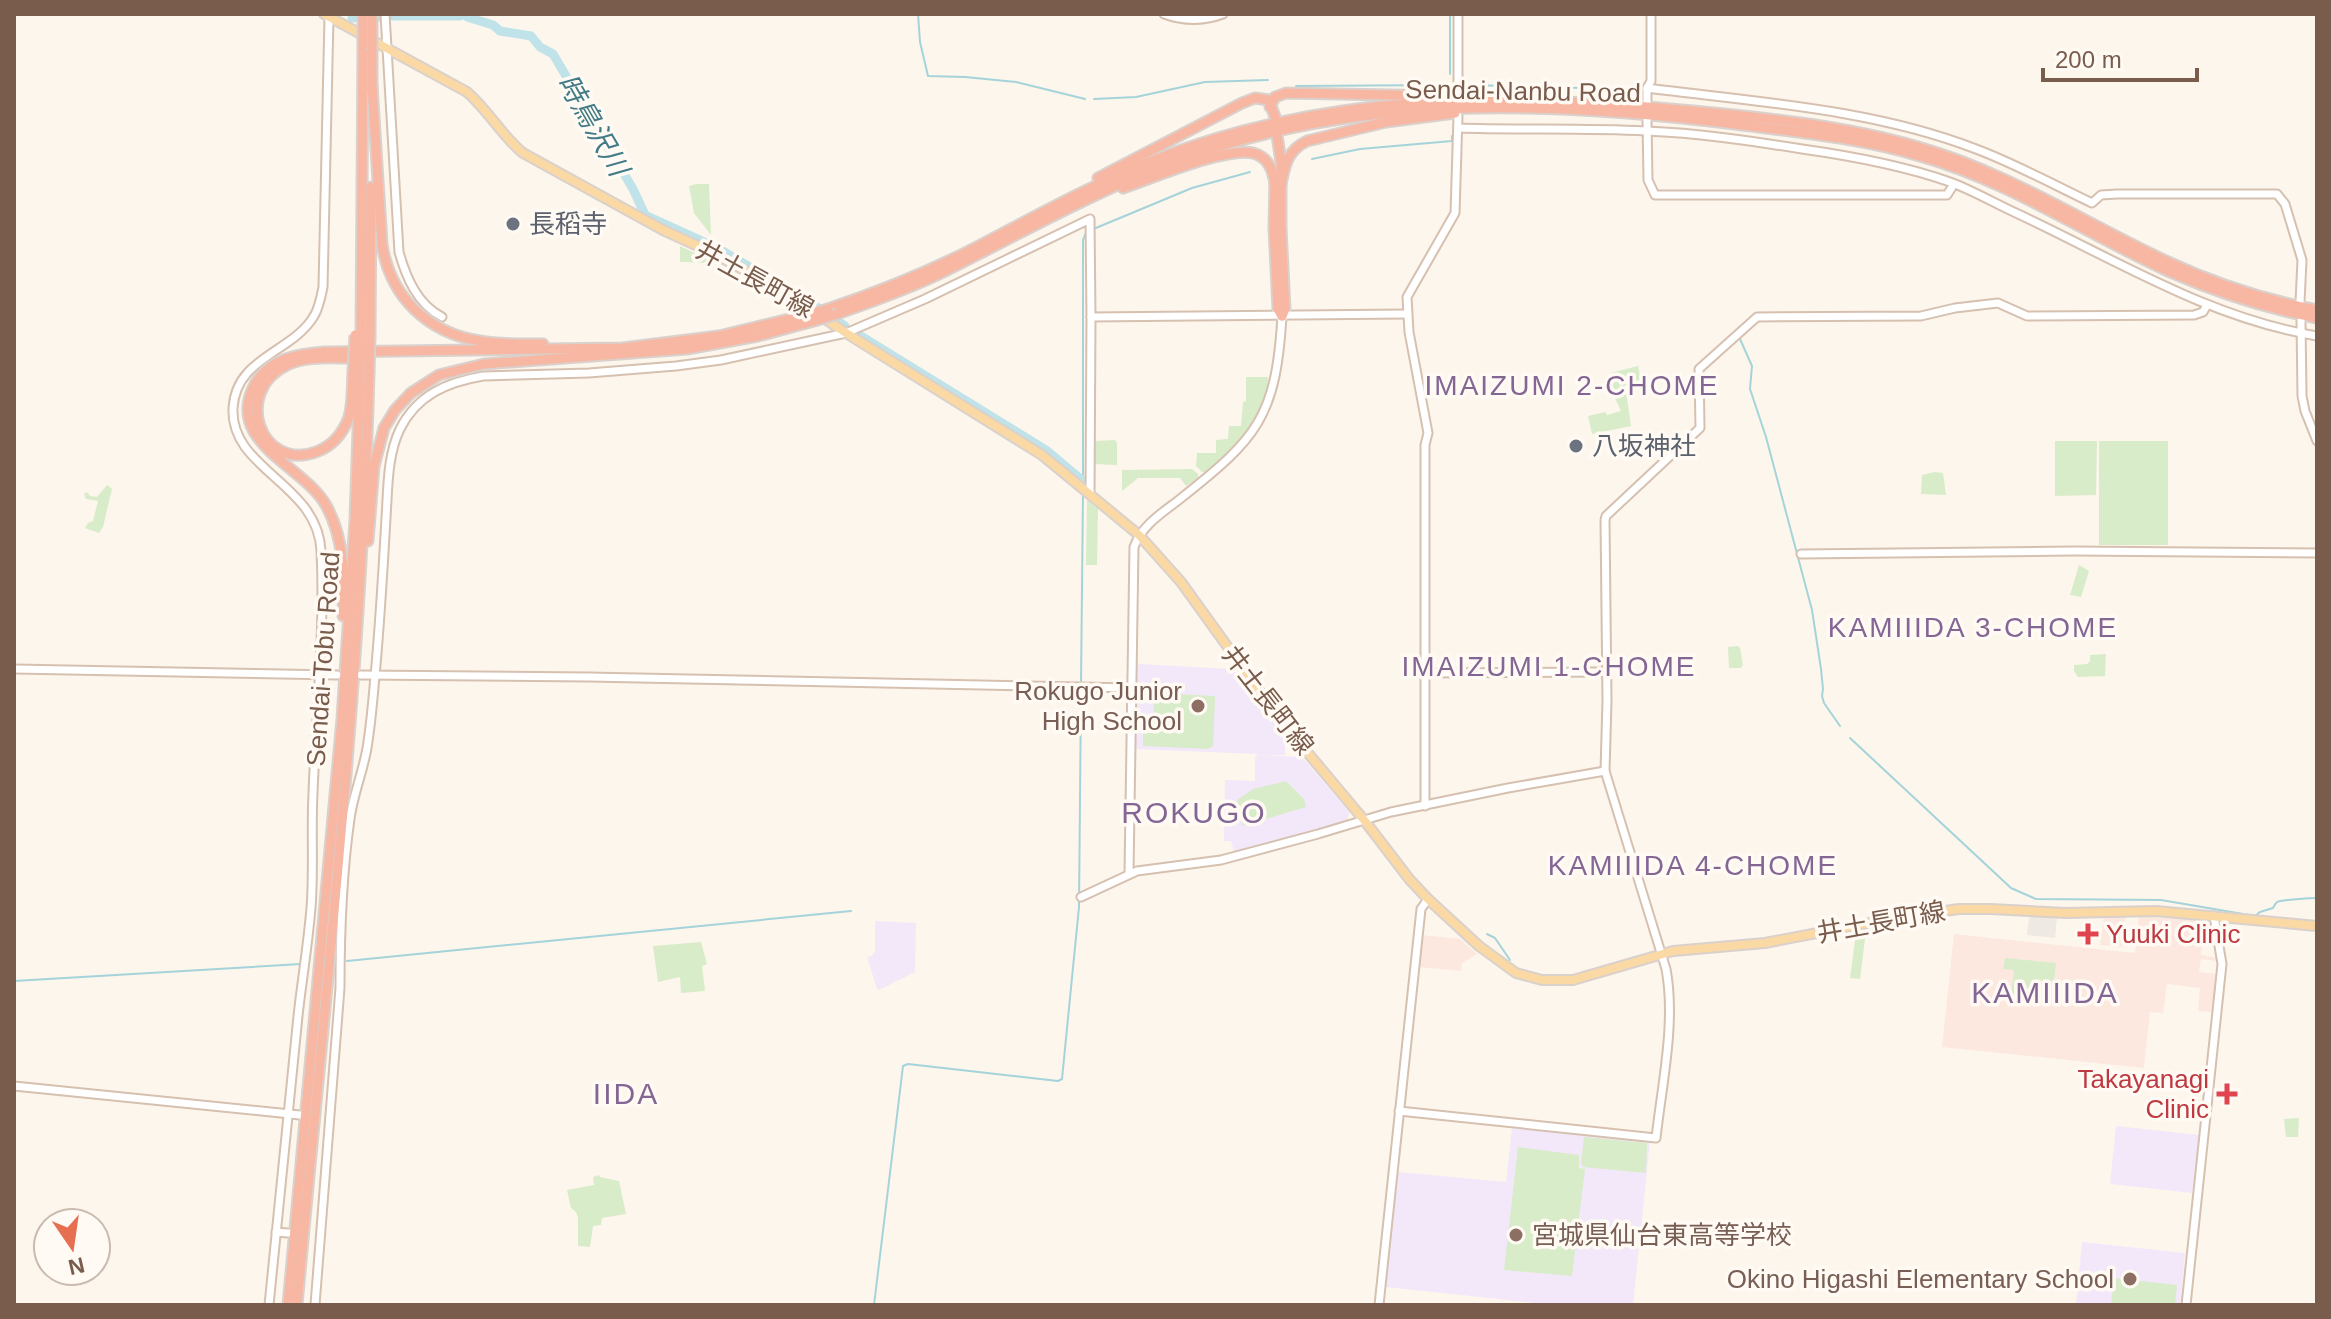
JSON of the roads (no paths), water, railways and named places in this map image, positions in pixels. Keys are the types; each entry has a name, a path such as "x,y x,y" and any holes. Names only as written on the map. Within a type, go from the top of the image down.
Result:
{"highway":[{"name":"Sendai-Tobu Road","path":"362,336 368,14"},
{"name":"Sendai-Tobu Road","path":"297,1305 339,789 357,627 362,336 372,86 367,48"},
{"path":"372,86 383,254 396,288 411,308 450,334 480,342 642,345"},
{"path":"1271,103 1280,94 1298,92 1425,94 1474,99"},
{"path":"1019,224 1077,189 1222,112 1255,98 1266,98 1271,103 1273,117"},
{"name":"Sendai-Nanbu Road","path":"832,312 971,250 1128,171 1190,146 1285,120 1378,105 1474,99 1593,103 1729,114 1894,141 1944,154 1996,174 2207,279 2317,310"},
{"path":"1278,184 1291,152 1299,145 1323,136 1420,117 1542,108"},
{"name":"Sendai-Nanbu Road","path":"592,356 647,353 758,336 935,276 1128,180 1182,158 1301,125 1425,109 1542,108 1717,122 1860,141 1917,155 1992,182 2203,286 2264,306 2317,318"},
{"path":"1275,135 1285,309 1282,316"},
{"path":"1080,203 1190,164 1239,153 1257,154 1264,159 1278,184"},
{"name":"Sendai-Nanbu Road","path":"642,345 719,336 810,318"},
{"path":"342,719 343,572 339,536 325,503 317,493 266,449 254,432 249,406 258,381 270,367 287,358 325,352 549,350 642,345"},
{"path":"361,373 349,415 338,437 326,448 297,455 275,446 264,435 257,415 260,392 273,374 294,362 365,357 592,356"},
{"path":"357,627 364,606 376,452 384,428 403,401 430,380 462,368 592,356"},
{"name":"Sendai-Tobu Road","path":"339,789 361,373"},
{"name":"Sendai-Tobu Road","path":"288,1305 323,972"}],"main road":[{"name":"井土長町線","path":"326,15 467,92 509,142 523,153 663,230 776,287 1042,455 1086,490 1139,535 1181,582 1281,721 1410,880 1510,970 1549,981 1573,980 1660,954 1765,943 1959,909 2066,913 2156,911 2317,926"}],"street":[{"path":"385,14 399,252 410,284 418,296 442,317"},
{"path":"1164,14 1195,19 1223,14"},
{"path":"1458,14 1458,92"},
{"path":"1647,102 1647,88 1651,81 1651,14"},
{"path":"269,1305 311,907 320,674 321,548 315,524 303,503 249,454 236,430 233,411 237,388 243,376 267,354 299,333 314,317 323,287 326,15"},
{"path":"1647,88 1816,110 1905,127 1976,149 2092,203 2101,195 2117,194 2277,194 2285,204 2302,260 2300,302"},
{"path":"1425,806 1425,445 1428,433 1407,314 1407,297 1455,213 1458,116"},
{"path":"1647,120 1648,180 1655,195 1947,195 1954,184"},
{"path":"1458,128 1647,131 1748,141 1912,170 1954,184 2140,276 2207,305 2242,318 2317,336"},
{"path":"315,1305 350,815 367,748 390,469 399,431 408,415 427,395 455,382 483,376 578,374 676,366 721,360 846,333 925,299 1090,219 1091,317 1086,490"},
{"path":"1399,1111 1656,1138 1670,1000 1666,969 1605,771 1606,516 1700,428 1699,369 1757,317 1921,316 1998,303 2027,316 2194,315 2203,312 2207,305"},
{"path":"1091,317 1407,314"},
{"path":"1129,873 1134,547 1148,524 1229,459 1255,428 1272,394 1282,316"},
{"path":"2301,321 2302,396 2317,441"},
{"path":"1801,554 2074,551 2317,553"},
{"path":"14,669 337,675"},
{"path":"1425,673 1605,672"},
{"path":"361,675 1132,688"},
{"path":"1081,897 1129,873 1221,860 1391,812 1605,771"},
{"path":"1379,1305 1421,909 1428,899"},
{"path":"2186,1305 2222,964 2214,916"},
{"path":"14,1086 300,1115"},
{"path":"276,1232 288,1233"},
{"path":"308,1235 320,1236"}],"waterway":[{"path":"918,14 920,42 928,76 1016,82 1085,99"},
{"path":"1450,14 1450,74"},
{"name":"時鳥沢川","path":"393,16 460,16"},
{"name":"時鳥沢川","path":"352,18 381,17"},
{"name":"時鳥沢川","path":"467,17 493,25 500,31 531,36 540,47 553,54 633,189 645,215 711,245"},
{"path":"1094,99 1136,97 1205,82 1268,80"},
{"path":"1296,86 1445,85"},
{"path":"1469,85 1620,89 1640,93"},
{"path":"1312,159 1360,149 1452,141 1452,136"},
{"path":"1091,230 1192,188 1250,172"},
{"path":"1083,485 1083,240 1086,233"},
{"name":"時鳥沢川","path":"719,249 798,295"},
{"name":"時鳥沢川","path":"811,303 845,326"},
{"name":"時鳥沢川","path":"861,336 1046,450 1083,481"},
{"path":"1740,339 1752,366 1750,389 1766,437 1812,610 1822,696 1840,726"},
{"path":"1081,685 1083,492"},
{"path":"874,1305 903,1066 908,1064 1062,1079 1079,907 1081,692"},
{"path":"1850,738 2011,888 2036,899 2161,900 2255,916 2273,908 2279,901 2317,898"},
{"path":"347,961 851,911"},
{"path":"1487,934 1495,938 1510,960"},
{"path":"14,981 301,964"}],"place":[{"name":"長稻寺","path":"513,224"},
{"name":"八坂神社","path":"1576,446"},
{"name":"Rokugo Junior High School","path":"1198,706"},
{"name":"Yuuki Clinic","path":"2088,934"},
{"name":"Takayanagi Clinic","path":"2227,1094"},
{"name":"宮城県仙台東高等学校","path":"1516,1235"},
{"name":"Okino Higashi Elementary School","path":"2130,1279"}],"district":[{"name":"IMAIZUMI 2-CHOME","path":"1572,385"},
{"name":"KAMIIIDA 3-CHOME","path":"1973,627"},
{"name":"IMAIZUMI 1-CHOME","path":"1549,666"},
{"name":"ROKUGO","path":"1194,812"},
{"name":"KAMIIIDA 4-CHOME","path":"1693,865"},
{"name":"KAMIIIDA","path":"2045,992"},
{"name":"IIDA","path":"626,1093"}]}
